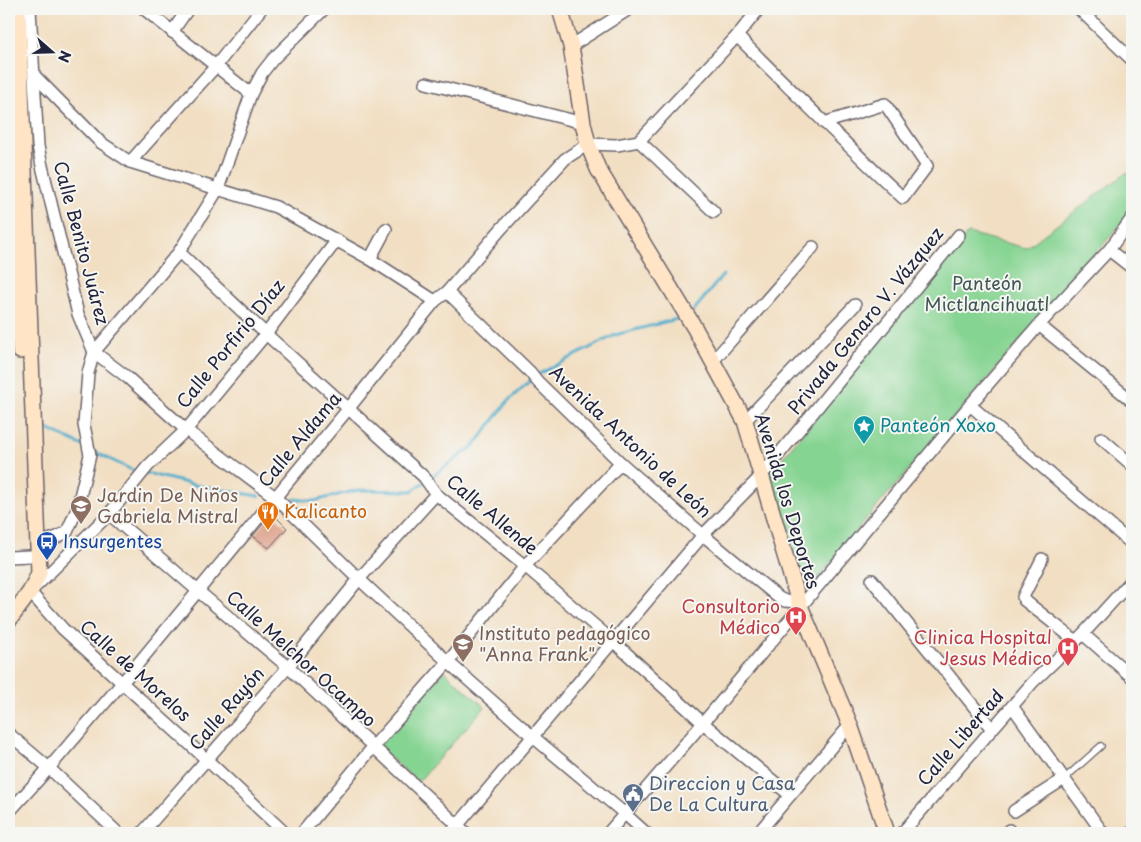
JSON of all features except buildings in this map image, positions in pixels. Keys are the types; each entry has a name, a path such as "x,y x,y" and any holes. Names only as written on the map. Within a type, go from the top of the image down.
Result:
{"main road":[{"path":"9,620 30,592 39,573 18,9"},
{"name":"Avenida los Deportes","path":"560,9 571,46 588,144 598,169 694,327 745,421 800,604 850,725 887,833"},
{"path":"9,92 12,261 30,556 30,592"}],"street":[{"name":"Calle Benito Juárez","path":"30,9 38,146 78,314 94,352 127,377 186,430 275,497 358,579 448,662 646,833"},
{"path":"144,9 251,94"},
{"path":"172,32 188,9"},
{"path":"130,162 216,66 262,9"},
{"path":"571,46 629,9"},
{"path":"588,144 617,145 640,141 737,36 758,9"},
{"path":"1079,9 1132,60"},
{"path":"38,543 67,532 77,508 90,455 84,425 88,373 94,352 179,252 218,189 251,94 262,73 316,11"},
{"path":"737,36 824,123 903,198 927,166 885,104 824,123"},
{"path":"34,75 100,142 130,162 276,207 370,259 436,301"},
{"path":"426,83 583,122"},
{"path":"640,141 714,212"},
{"name":"Calle Aldama","path":"9,812 122,683 436,301 565,159 588,144"},
{"path":"608,833 970,405 1109,250 1132,218"},
{"path":"370,259 386,229"},
{"name":"Privada Genaro V. Vázquez","path":"458,831 532,736 614,642 703,535 761,476 959,235"},
{"name":"Calle Porfirio Díaz","path":"109,514 148,466 186,430 266,334 337,240"},
{"path":"713,361 813,248"},
{"path":"1109,250 1132,268"},
{"name":"Calle Allende","path":"179,252 266,334 424,477 434,491 525,566 614,642 703,722 790,795"},
{"name":"Avenida Antonio de León","path":"446,292 621,463 779,598 800,604"},
{"path":"745,421 855,305"},
{"path":"1039,326 1132,401"},
{"path":"970,405 1132,544"},
{"path":"1101,438 1132,465"},
{"path":"302,833 448,662 525,566 621,463"},
{"name":"Calle Rayón","path":"142,833 288,667 358,579 434,491"},
{"path":"30,592 109,514"},
{"name":"Calle Melchor Ocampo","path":"109,514 288,667 458,831"},
{"path":"9,557 30,556"},
{"path":"1042,559 1023,597 1024,600 1080,638 1132,677"},
{"path":"872,580 992,729"},
{"name":"Calle Libertad","path":"902,833 1033,682 1080,638 1132,580"},
{"name":"Calle de Morelos","path":"30,592 63,629 285,833"},
{"path":"1012,706 1104,833"},
{"path":"758,833 850,725"},
{"path":"9,734 49,768 118,833"},
{"path":"1014,811 1064,779"}],"lane":[{"path":"1064,779 1101,746"}],"green space":[{"name":"Panteón Mictlancihuatl","path":"1126,173 1132,175 1132,211 862,524 799,602 761,476 784,456 968,233 1026,248"},
{"path":"444,671 485,707 418,782 378,747"}],"waterway":[{"path":"694,310 723,275"},
{"path":"295,499 314,501 358,490 412,491 475,445 508,401 535,376 615,335 677,319"},
{"path":"39,425 85,447"},
{"path":"93,451 139,472"},
{"path":"146,473 199,486 259,496"}],"place":[{"name":"Panteón Xoxo","path":"864,445"},
{"name":"Jardin De Niños Gabriela Mistral","path":"81,525"},
{"name":"Kalicanto","path":"268,531"},
{"name":"Insurgentes","path":"47,561"},
{"name":"Consultorio Médico","path":"796,636"},
{"name":"Instituto pedagógico \"Anna Frank\"","path":"463,663"},
{"name":"Clinica Hospital Jesus Médico","path":"1068,667"},
{"name":"Direccion y Casa De La Cultura","path":"633,813"}]}
